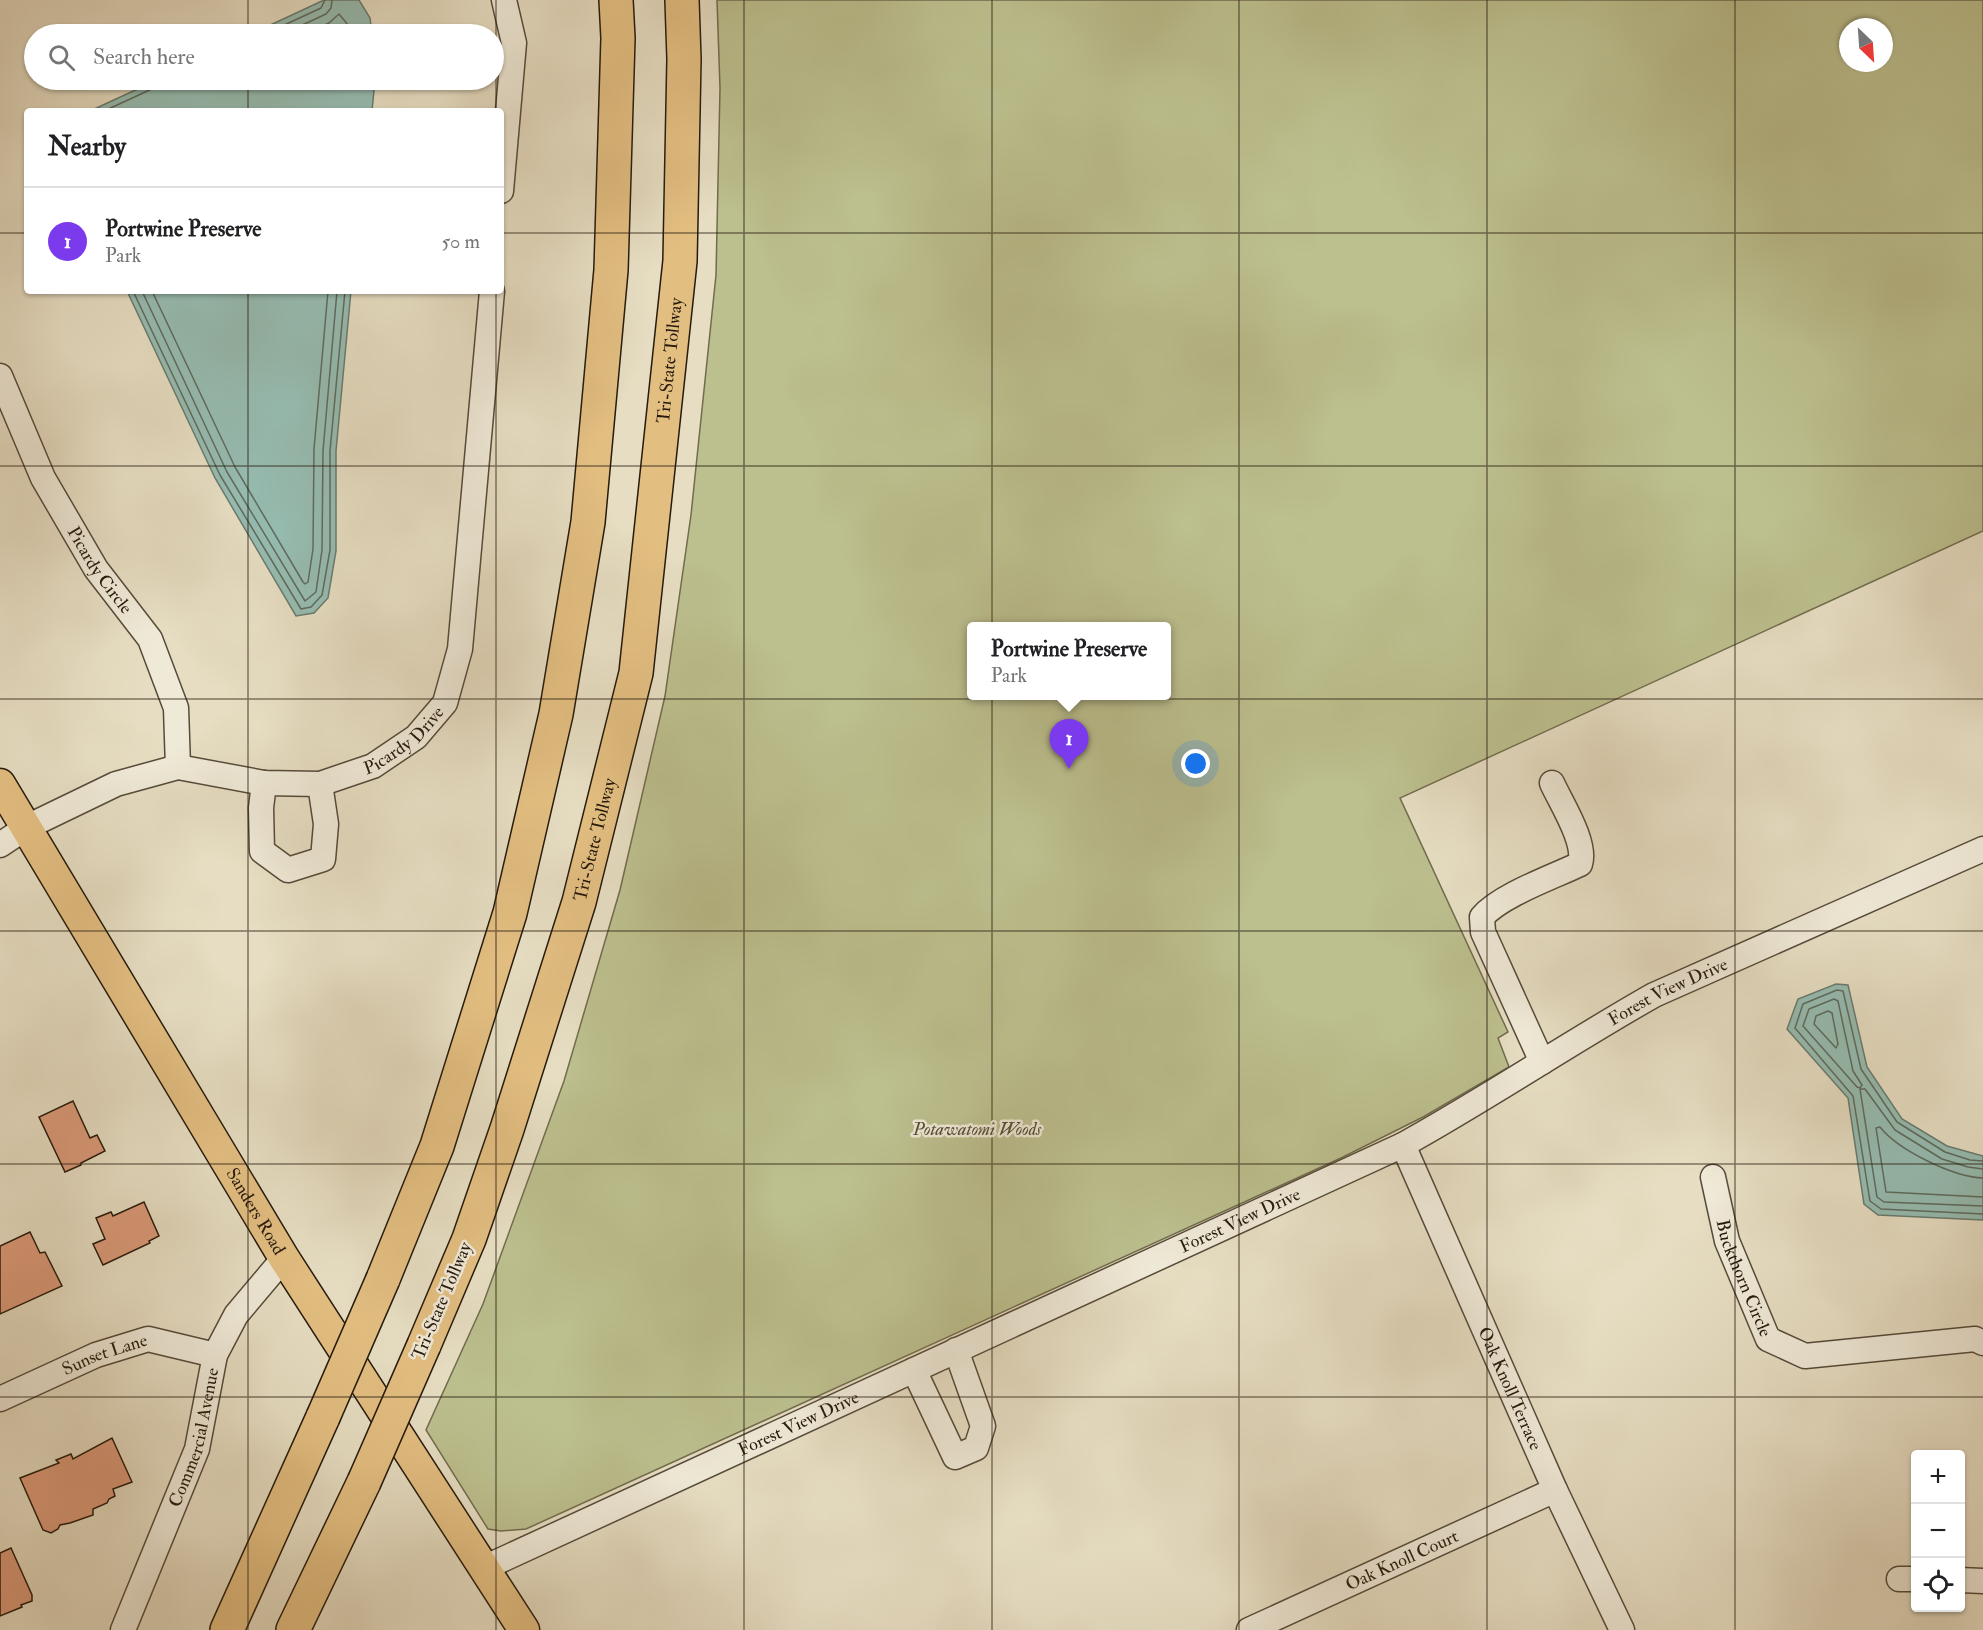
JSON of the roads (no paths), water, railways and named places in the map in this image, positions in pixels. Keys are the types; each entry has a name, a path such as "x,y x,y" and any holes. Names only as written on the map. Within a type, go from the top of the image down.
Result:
{"highway":[{"path":"226,1630 323,1417 437,1146 510,913 556,714 588,522 610,281 618,38 616,0"},
{"name":"Tri-State Tollway","path":"293,1630 364,1482 469,1239 507,1129 579,902 636,673 680,261 684,59 682,0"}],"main road":[{"name":"Sanders Road","path":"0,784 284,1258 524,1630"}],"street":[{"path":"504,0 514,43 504,156"},
{"name":"Picardy Drive","path":"0,845 27,827 116,784 178,767 264,783 320,784 373,766 416,737 445,702 460,649 492,294"},
{"name":"Picardy Circle","path":"0,376 43,478 96,569 150,639 176,708 178,767"},
{"path":"264,783 261,808 262,851 288,870 323,859 326,824 320,784"},
{"path":"1542,1062 1483,932 1482,917 1489,909 1515,894 1580,864 1583,856 1579,841 1552,783"},
{"name":"Forest View Drive","path":"484,1568 1403,1145 1654,995 1983,849"},
{"name":"Oak Knoll Terrace","path":"1403,1145 1556,1490 1622,1630"},
{"name":"Buckthorn Circle","path":"1713,1177 1727,1241 1767,1339 1804,1356 1975,1339 1983,1343"},
{"name":"Commercial Avenue","path":"123,1630 197,1449 215,1355 236,1315 284,1258"},
{"name":"Sunset Lane","path":"0,1399 96,1355 148,1339 215,1355"},
{"path":"914,1370 956,1457 976,1448 983,1426 956,1350"},
{"name":"Oak Knoll Court","path":"1249,1630 1556,1490"},
{"path":"1965,1580 1983,1581"}],"water":[{"path":"324,0 359,0 370,18 371,24 272,24"},
{"path":"135,90 374,90 372,108 96,108"},
{"path":"128,294 351,294 336,451 336,551 328,598 314,613 296,616 215,478"},
{"path":"1836,984 1848,985 1867,1067 1902,1119 1947,1146 1983,1156 1983,1220 1878,1215 1864,1204 1848,1098 1787,1029 1798,999"}],"place":[{"name":"Portwine Preserve","path":"1069,769"}],"park label":[{"name":"Potawatomi Woods","path":"977,1129"}]}
